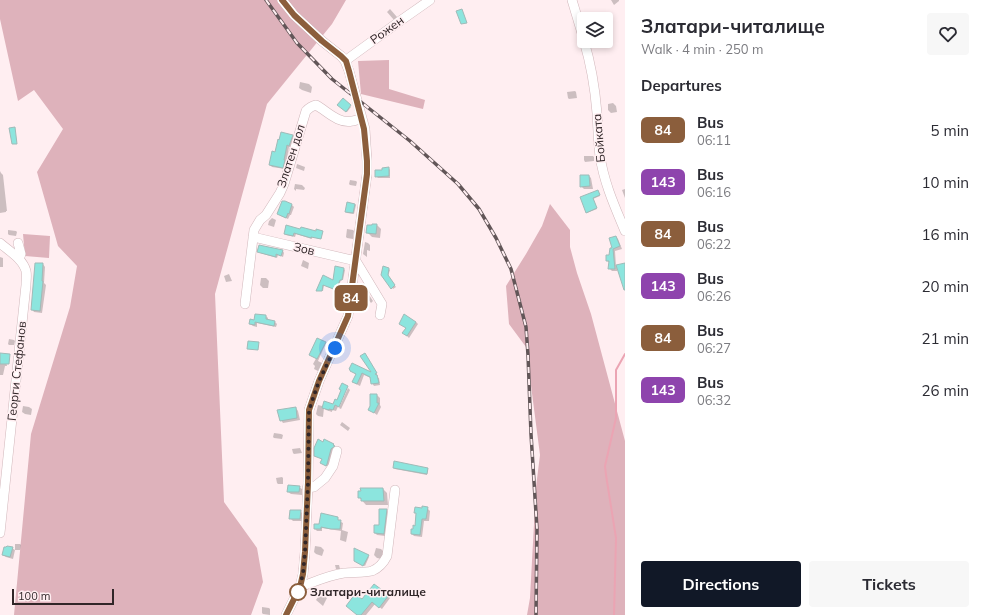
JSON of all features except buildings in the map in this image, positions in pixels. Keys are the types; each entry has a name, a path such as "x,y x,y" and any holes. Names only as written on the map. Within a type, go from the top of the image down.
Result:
{"street":[{"path":"282,0 294,15 346,61 362,118 366,141 367,174 348,316 319,381 309,410 305,557 300,587 286,615"},
{"name":"Рожен","path":"346,61 430,0"},
{"name":"Бойката","path":"572,0 577,17"},
{"name":"Бойката","path":"587,48 594,88 602,168 606,186 625,231"},
{"name":"Златен дол","path":"245,304 254,230 260,220 266,215 284,184 306,111 312,106 316,105 343,121 352,122 362,118"},
{"name":"Зов","path":"253,237 356,261"},
{"name":"Георги Стефанов","path":"0,243 23,264 26,271 26,285 0,533"},
{"path":"18,243 21,254 19,260"},
{"path":"356,261 382,304 380,315"},
{"path":"308,488 314,487 325,478 333,466 337,451"},
{"path":"300,587 344,573 372,571 384,562 387,556 395,490"}],"shaded area":[{"path":"0,0 346,0 332,24 267,104 215,294 224,502 257,548 263,582 251,615 14,615 31,434 70,307 77,266 58,246 37,172 63,129 34,90 18,101 0,19"},
{"path":"389,60 389,89 425,100 423,109 361,94 358,61"},
{"path":"550,204 570,230 570,247 591,314 625,441 625,615 527,615 530,598 536,487 540,455 526,347 509,324 506,286 542,226"},
{"path":"23,234 50,236 49,258 25,256"}],"waterway":[{"path":"614,615 616,538 605,466 616,418 616,370 625,354"}],"railway":[{"path":"266,0 297,43 332,79 410,141 458,184 479,209 496,238 511,269 526,327 537,529 536,615"}],"bus line":[{"name":"84","path":"282,0 294,15 346,61 364,129 367,161 367,174 350,310 319,381 309,410 308,483 303,574 300,587 286,615"}],"place":[{"name":"Златари-читалище","path":"298,592"}],"route":[{"path":"298,592 303,574 305,552 309,410 319,381 335,348"}]}
